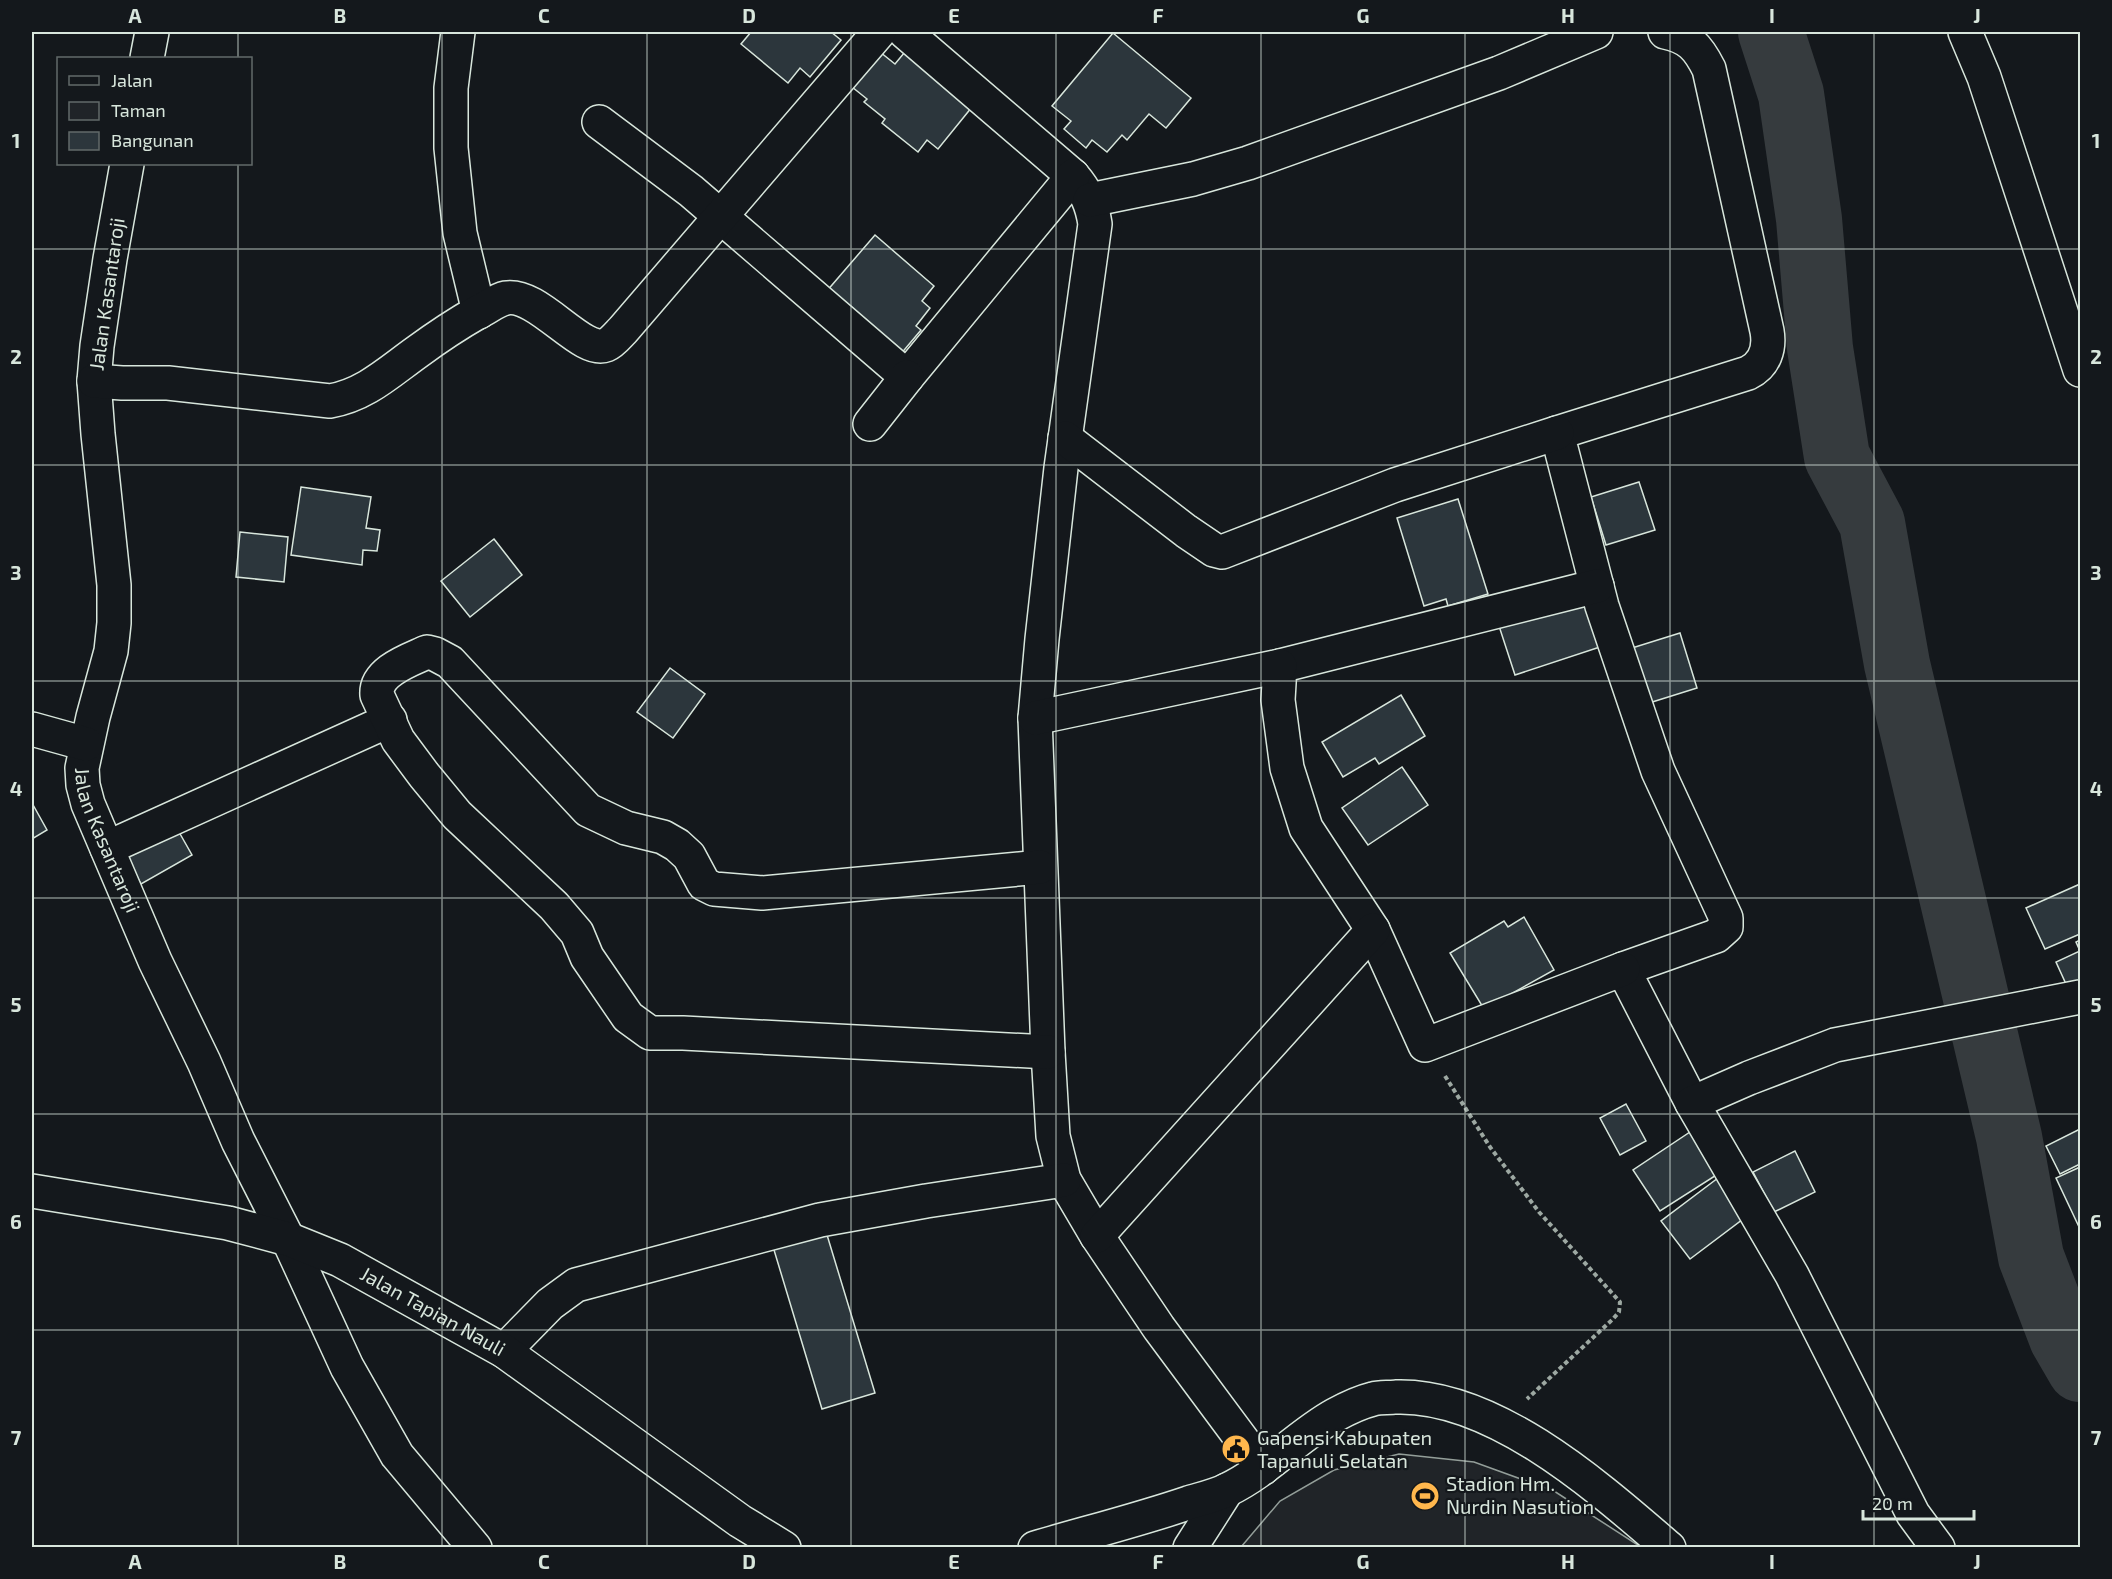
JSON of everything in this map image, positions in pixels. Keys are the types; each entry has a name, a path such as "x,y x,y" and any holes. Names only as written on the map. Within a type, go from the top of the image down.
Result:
{"street":[{"path":"147,57 152,32"},
{"path":"458,32 451,88 451,148 460,233 479,312"},
{"path":"94,381 168,383 330,401 357,393 376,382 479,312 508,297 518,298 540,309 586,342 605,346 623,330 879,32"},
{"path":"905,32 1081,188 1095,224 1065,438 1035,718 1053,1136 1064,1180 1097,1236 1159,1328 1263,1468"},
{"path":"870,424 907,377 1081,188 1193,179 1248,164 1499,73 1596,32"},
{"path":"1965,32 1984,77 2080,370"},
{"path":"1065,438 1186,531 1214,550 1222,552 1395,485 1755,370 1765,356 1767,331 1708,69 1703,57 1693,45 1676,33"},
{"path":"599,122 720,216 907,377"},
{"name":"Jalan Kasantaroji","path":"127,165 110,259 94,381 114,585 114,623 111,651 86,744 82,768 83,785 88,804 155,961 204,1062 238,1142 288,1239 347,1367 397,1455 475,1548"},
{"path":"1280,666 1278,700 1287,768 1305,828 1372,930 1425,1045 1716,936 1725,927 1726,918 1658,771 1597,586 1557,433"},
{"path":"1035,718 1280,666 1597,586"},
{"path":"1040,867 762,893 714,889 704,884 689,856 677,845 663,837 626,828 588,810 442,656 427,652 394,668 379,683 377,695 398,740 457,815 554,906 577,933 587,957 628,1017 650,1033 1048,1052"},
{"path":"106,848 390,720"},
{"path":"32,729 86,744"},
{"path":"1097,1236 1372,930"},
{"path":"1623,969 1692,1103 1792,1275 1913,1514 1938,1548"},
{"path":"1692,1103 1835,1045 2080,997"},
{"path":"504,1352 549,1304 576,1285 820,1220 1064,1180"},
{"name":"Jalan Tapian Nauli","path":"32,1191 228,1223 288,1239 340,1260 504,1352 740,1521 783,1548"},
{"path":"1055,1545 1227,1490 1263,1468 1300,1438 1335,1415 1374,1398 1413,1397 1453,1405 1501,1425 1550,1453 1593,1483 1669,1548"},
{"path":"1190,1548 1227,1490"}],"path":[{"path":"1425,1045 1490,1147 1539,1212 1620,1302 1619,1312 1501,1425"}],"green space":[{"name":"Stadion Hm. Nurdin Nasution","path":"1399,1454 1474,1462 1554,1491 1641,1547 1241,1547 1280,1501 1334,1470"}],"building":[{"path":"751,32 831,32 841,40 810,77 800,68 788,83 741,44"},
{"path":"1113,33 1191,98 1166,128 1149,114 1127,140 1122,135 1107,152 1092,140 1086,148 1064,129 1071,121 1052,106"},
{"path":"909,47 976,102 938,149 927,140 918,152 882,123 885,119 864,102 867,99 852,87 880,52 895,64"},
{"path":"875,235 934,286 922,301 930,308 916,326 921,330 900,355 826,292"},
{"path":"1639,482 1655,530 1606,545 1591,497"},
{"path":"301,487 371,497 366,528 380,530 377,551 363,550 362,565 291,555"},
{"path":"1458,499 1488,594 1448,606 1446,599 1424,606 1397,518"},
{"path":"240,532 288,537 284,582 236,577"},
{"path":"494,539 522,575 470,617 441,581"},
{"path":"1592,595 1609,644 1515,675 1499,626"},
{"path":"1680,633 1697,688 1649,703 1632,648"},
{"path":"670,668 705,694 673,738 637,712"},
{"path":"1401,695 1425,736 1379,764 1375,758 1343,777 1322,742"},
{"path":"1402,767 1428,805 1368,845 1342,808"},
{"path":"32,803 47,830 32,839"},
{"path":"175,825 192,855 141,884 124,853"},
{"path":"2080,884 2080,934 2045,949 2026,908"},
{"path":"1524,917 1554,970 1484,1009 1450,953 1504,921 1508,927"},
{"path":"2080,951 2080,990 2071,995 2056,962"},
{"path":"1626,1104 1646,1141 1620,1155 1600,1118"},
{"path":"2080,1129 2080,1164 2060,1174 2046,1146"},
{"path":"1690,1132 1718,1174 1660,1211 1633,1170"},
{"path":"1795,1151 1815,1192 1774,1212 1753,1172"},
{"path":"2080,1167 2080,1229 2056,1178"},
{"path":"1722,1175 1751,1213 1690,1259 1661,1221"},
{"path":"824,1225 875,1393 822,1409 771,1240"}],"waterway":[{"path":"1771,32 1791,94 1809,219 1820,348 1837,457 1872,523 1897,664 2009,1137 2031,1257 2062,1338 2080,1369"}],"place":[{"name":"Gapensi Kabupaten Tapanuli Selatan","path":"1236,1449"},
{"name":"Stadion Hm. Nurdin Nasution","path":"1425,1496"}]}
